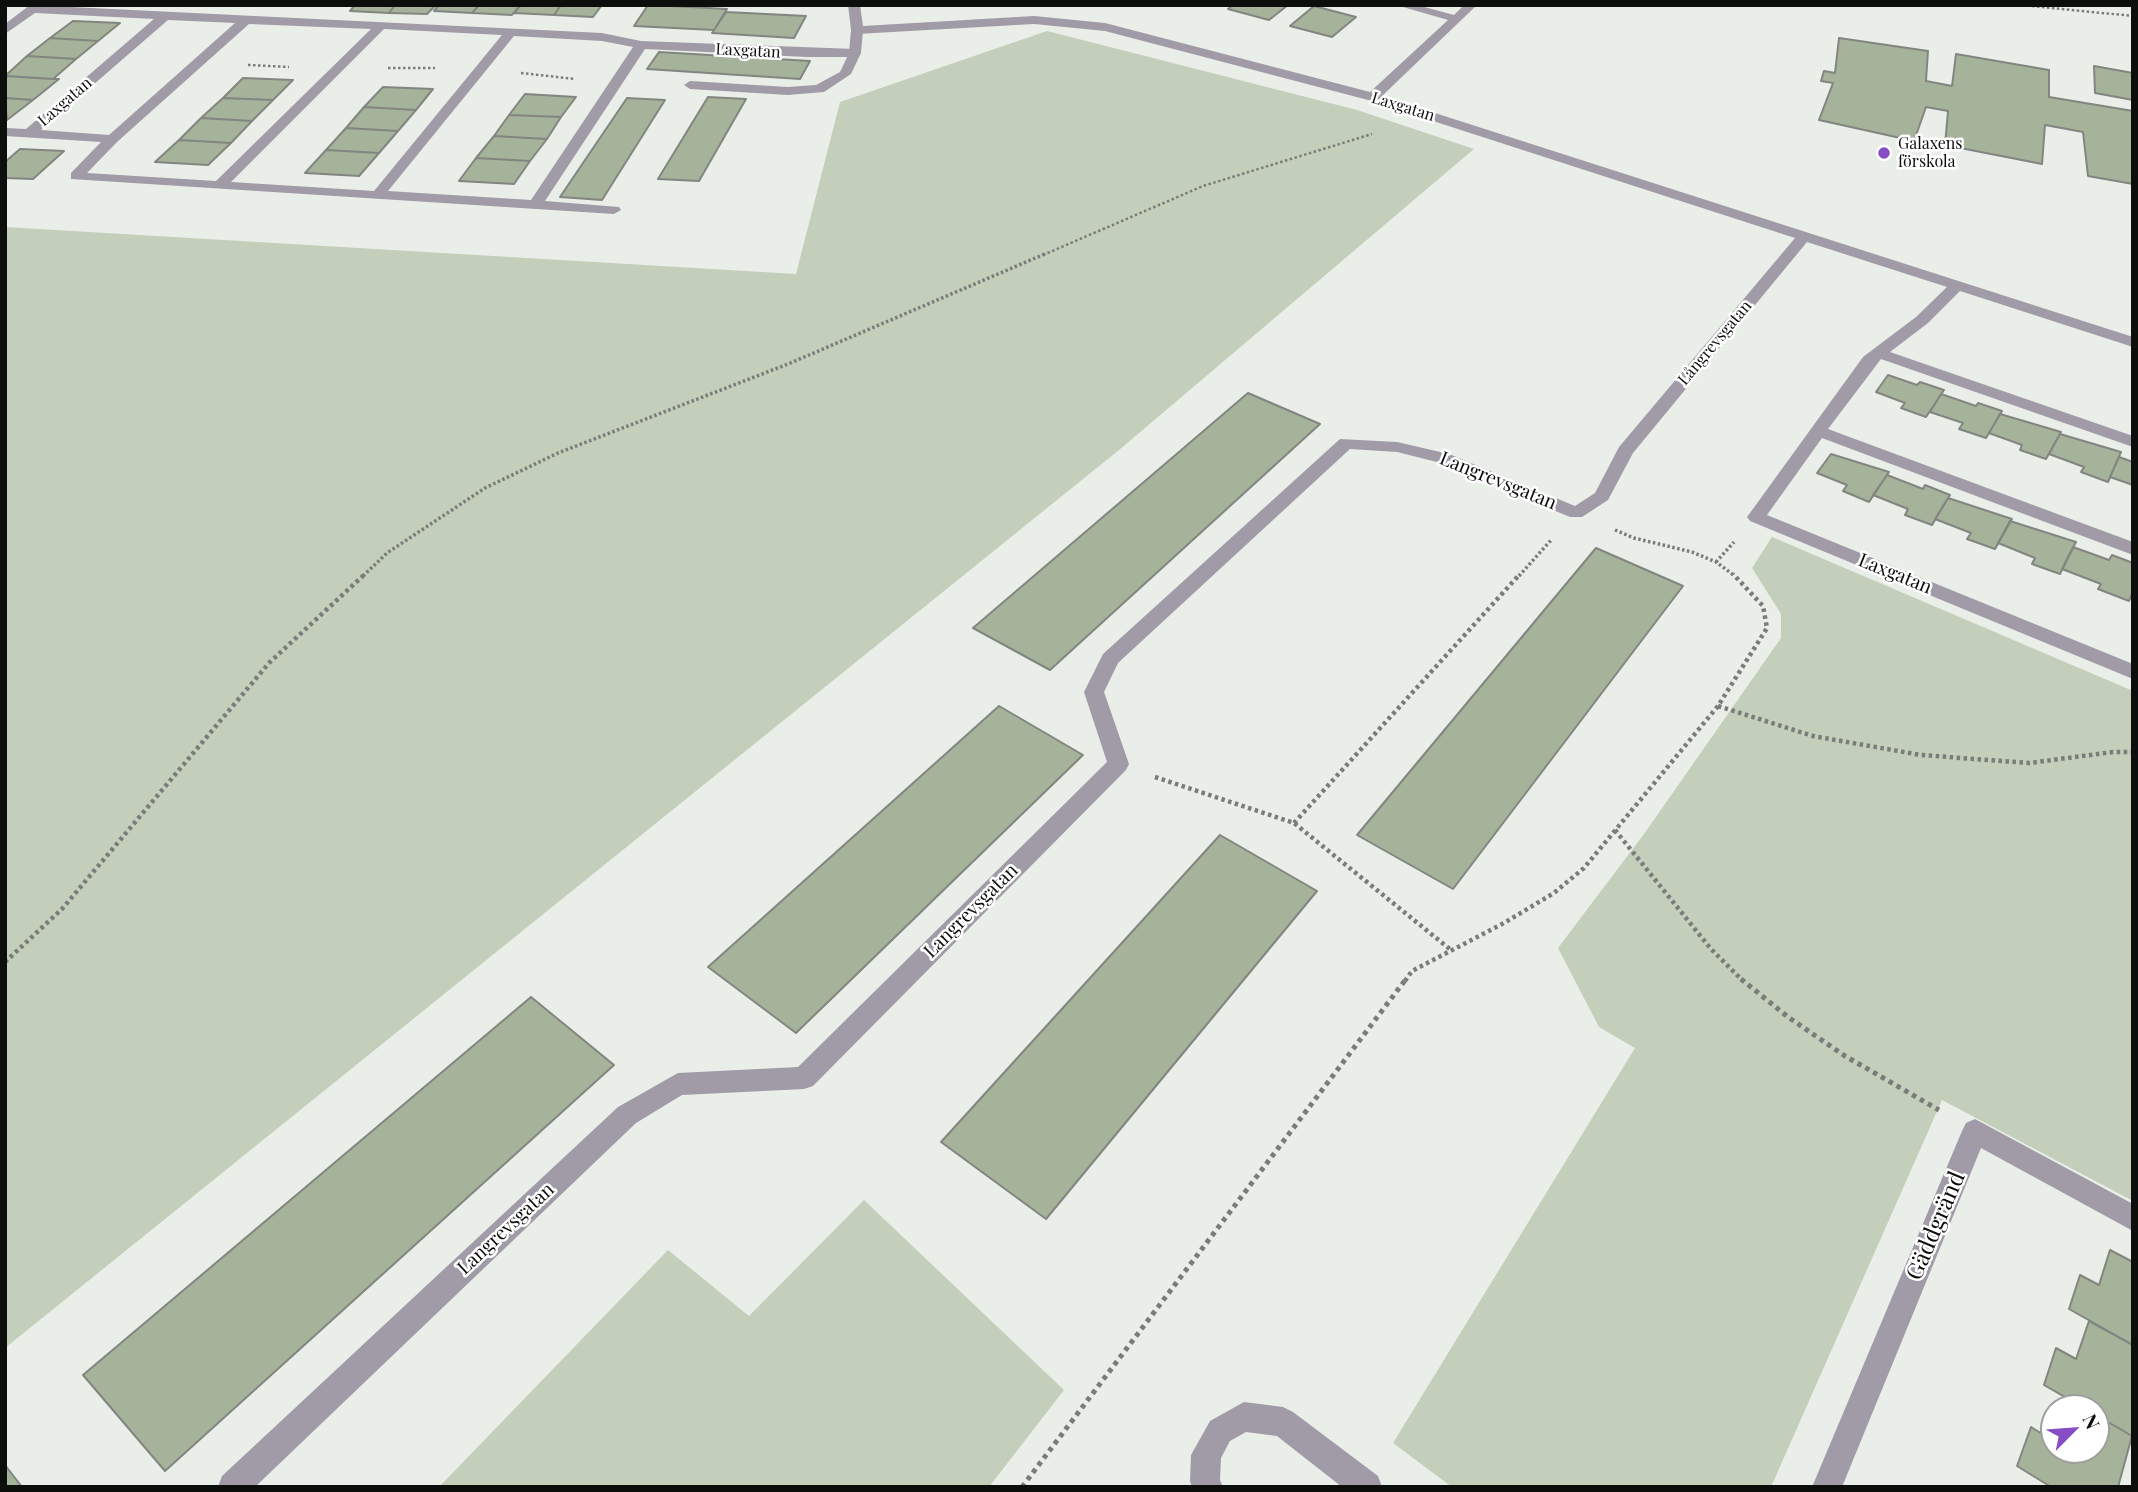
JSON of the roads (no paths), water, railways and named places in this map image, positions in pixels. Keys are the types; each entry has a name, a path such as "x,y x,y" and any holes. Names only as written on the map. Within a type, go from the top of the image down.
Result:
{"street":[{"path":"690,85 788,92 819,89 845,74 855,53 857,30 854,5"},
{"path":"1402,5 1457,19"},
{"path":"1373,97 1471,5"},
{"path":"5,30 36,7"},
{"name":"Laxgatan","path":"36,7 165,16 602,37 641,46 855,53"},
{"name":"Laxgatan","path":"29,133 165,16"},
{"path":"245,20 76,176 614,210"},
{"name":"Laxgatan","path":"857,30 1034,20 1105,27 1373,97 2133,342"},
{"path":"220,185 381,25"},
{"path":"378,195 512,32"},
{"path":"536,205 641,46"},
{"path":"5,132 29,133"},
{"name":"Laxgatan","path":"29,133 113,139"},
{"name":"Långrevsgatan","path":"1625,451 1804,236"},
{"name":"Laxgatan","path":"1958,285 1922,320 1869,360 1756,517 2133,672"},
{"path":"1879,352 2133,442"},
{"path":"1819,431 2133,549"},
{"name":"Langrevsgatan","path":"233,1487 627,1115 678,1084 804,1078 1118,764 1094,692 1110,659 1346,443 1397,447 1443,458 1576,513 1602,496 1625,451"},
{"name":"Gäddgränd","path":"1827,1487 1975,1131 2133,1218"},
{"path":"1208,1487 1205,1481 1206,1455 1220,1431 1244,1417 1283,1422 1367,1487"}],"place":[{"name":"Galaxens förskola","path":"1884,153"}]}
